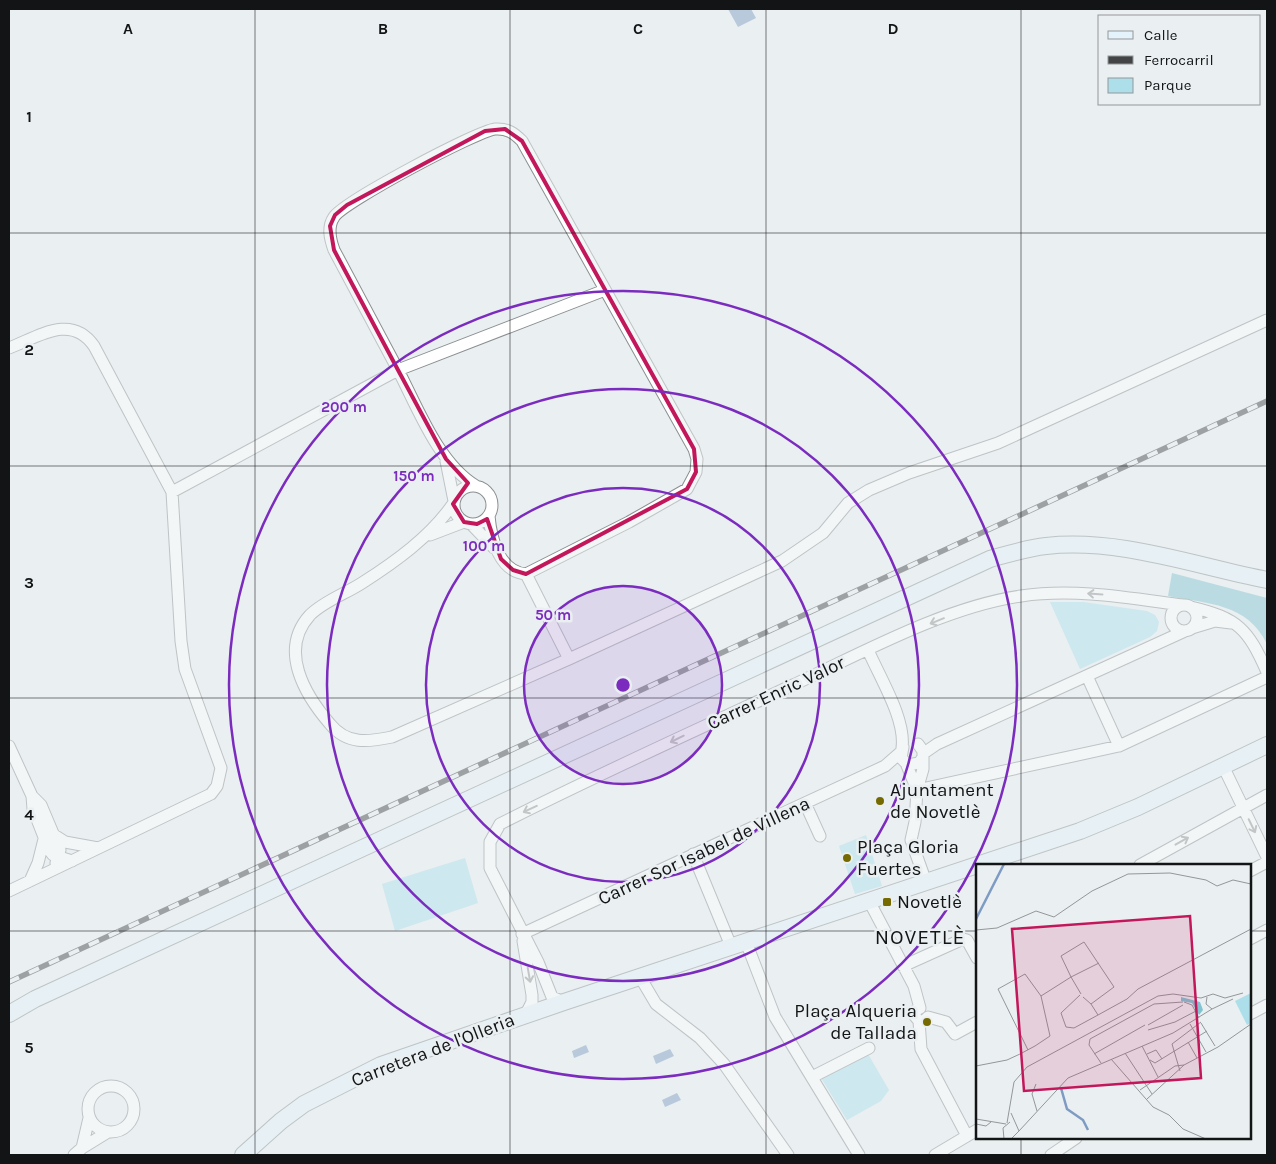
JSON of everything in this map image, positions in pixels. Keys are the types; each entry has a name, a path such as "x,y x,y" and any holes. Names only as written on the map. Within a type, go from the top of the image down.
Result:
{"main road":[{"path":"9,1014 35,998 990,559 1038,547 1078,544 1138,551 1267,580"},
{"path":"1225,572 1267,589"},
{"name":"Carretera de l'Olleria","path":"980,864 1094,826 1267,745"},
{"name":"Carretera de l'Olleria","path":"243,1155 281,1121 326,1092 381,1065 526,1014 739,944 846,903 869,901 976,865"}],"street":[{"path":"446,459 456,514 496,550 507,565 520,573 526,574 629,522 687,489 696,472 697,459 694,449 522,141 515,134 505,129 486,131 347,205 332,220 330,234 334,250 446,459 464,479 487,493 491,498 489,516 496,550"},
{"path":"172,492 398,370 604,290"},
{"path":"476,486 461,490 443,519 422,539 382,570 323,605 310,615 302,627 296,642 295,658 298,673 314,703 336,731 355,741 366,742 392,736 569,659 782,562 823,533 848,503 869,490 909,473 998,442 1267,320"},
{"path":"9,348 59,329 74,329 84,333 94,346 172,492 181,641 185,669 221,768 220,778 211,794 100,849 9,891"},
{"path":"422,539 467,523 477,524 489,516"},
{"path":"526,574 569,659"},
{"name":"Carrer Enric Valor","path":"564,1002 552,997 538,962 522,934 490,868 490,842 500,824 868,650 947,617 1022,596 1054,593 1092,594 1187,606 1216,613 1235,624 1253,641 1267,672"},
{"path":"1154,645 1172,620 1173,611 1187,606 1197,618 1188,629"},
{"path":"1172,620 1178,629 1188,629"},
{"path":"904,757 908,744 920,749 937,744 1188,629 1215,621 1235,624"},
{"path":"868,650 900,720 904,757 917,790"},
{"path":"1087,676 1119,746"},
{"path":"917,790 1119,746 1267,677"},
{"path":"900,720 906,725 920,749 915,822 911,840 926,882"},
{"path":"9,746 32,796 41,805 49,836 60,850 59,858 50,871"},
{"path":"904,757 916,765 920,749"},
{"name":"Carrer Sor Isabel de Villena","path":"522,934 628,887 693,854 904,757"},
{"path":"1223,766 1267,857"},
{"path":"1142,864 1267,795"},
{"path":"805,803 820,836"},
{"path":"49,836 65,842 100,849"},
{"path":"30,881 49,836"},
{"path":"693,854 772,1011 859,1155"},
{"path":"59,858 72,861"},
{"path":"1251,870 1267,862"},
{"path":"869,901 914,986 920,1008 915,1011 914,1016 946,1022 955,1034 976,1023"},
{"path":"1251,938 1267,930"},
{"name":"Carrer Enric Valor","path":"522,934 532,995 532,1002 526,1014"},
{"path":"903,966 963,939 967,940 976,956"},
{"path":"640,977 656,1004 700,1038 724,1064 788,1155"},
{"path":"1251,1011 1267,1005"},
{"path":"923,1019 921,1049 972,1133 935,1155"},
{"path":"812,1077 869,1048"},
{"path":"115,1086 122,1089 133,1101 133,1115 124,1128 108,1132 78,1152 89,1118 88,1103 98,1090 115,1086"},
{"path":"89,1118 100,1130 108,1132"},
{"path":"1051,1155 1075,1139"}],"highlighted area":[{"path":"505,129 522,141 694,449 696,472 687,489 526,574 513,570 501,559 487,519 477,524 464,522 453,504 468,483 446,459 398,370 334,250 330,226 335,215 347,205 485,131"}],"green space":[{"path":"1050,602 1083,602 1147,611 1155,615 1159,622 1157,631 1150,637 1080,669"},
{"path":"866,835 882,886 855,894 839,846"},
{"path":"465,858 478,903 395,931 382,884"},
{"path":"868,1054 889,1090 881,1101 847,1120 821,1078"}],"shaded area":[{"path":"728,9 751,9 756,18 738,27"},
{"path":"1172,573 1267,598 1267,644 1259,630 1249,620 1237,613 1212,604 1168,596"},
{"path":"586,1045 589,1052 574,1058 572,1051"},
{"path":"670,1049 674,1056 656,1064 653,1056"},
{"path":"677,1093 681,1100 665,1107 662,1100"}],"railway":[{"path":"9,982 1267,401"}],"place":[{"name":"Ajuntament de Novetlè","path":"880,801"},
{"name":"Plaça Gloria Fuertes","path":"847,858"},
{"name":"Novetlè","path":"887,902"},
{"name":"Plaça Alqueria de Tallada","path":"927,1022"}],"district":[{"name":"NOVETLÈ","path":"920,937"}]}
